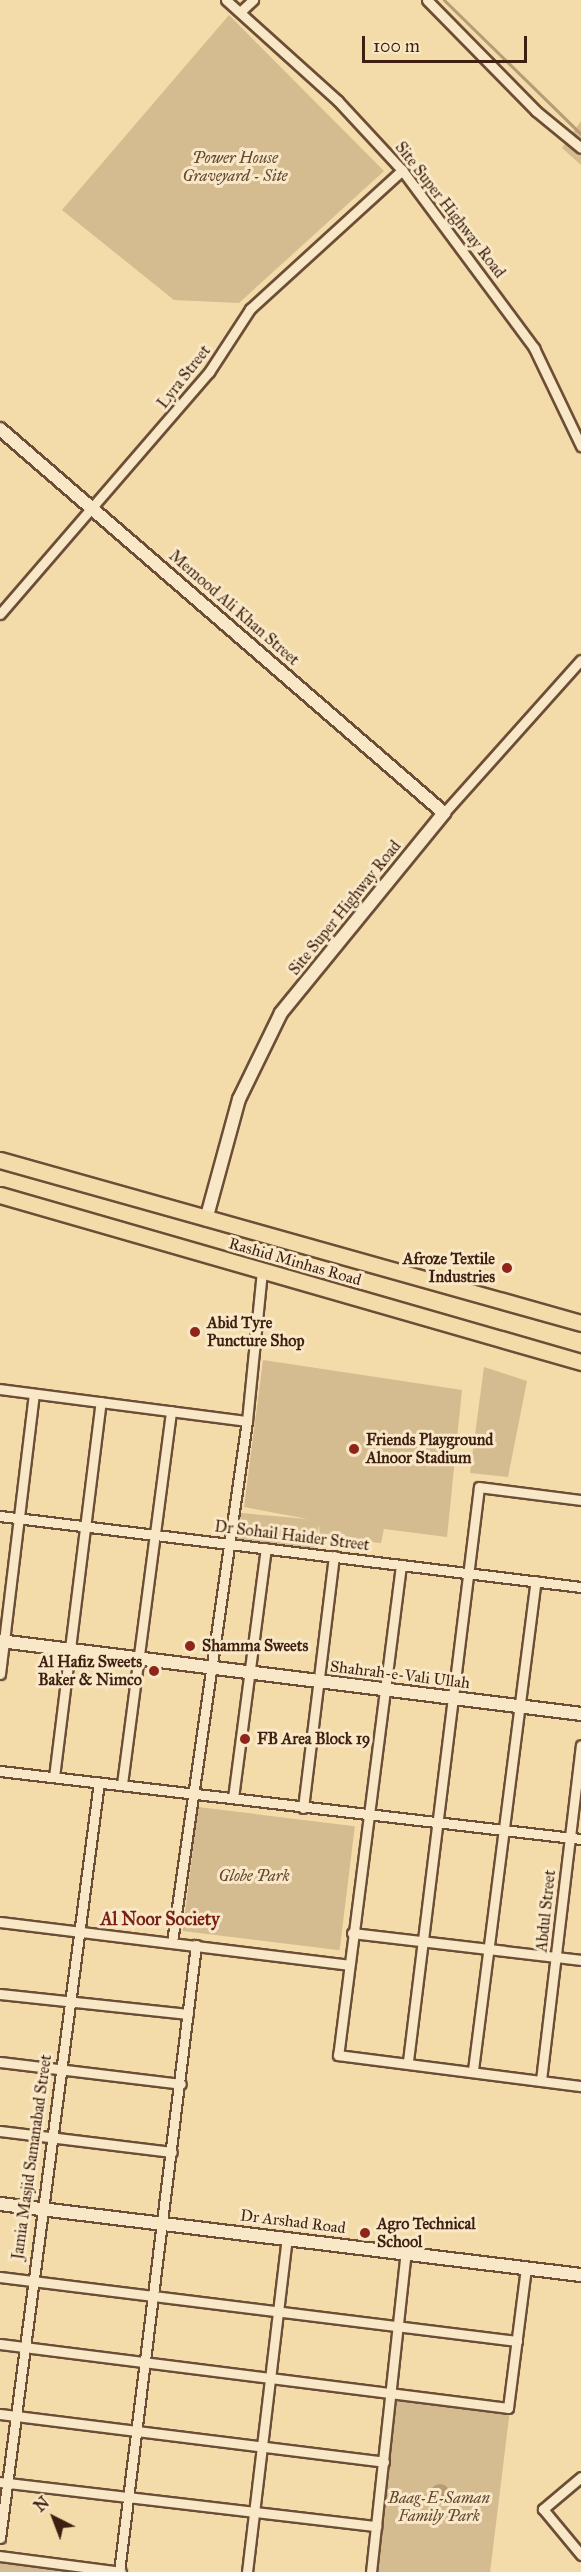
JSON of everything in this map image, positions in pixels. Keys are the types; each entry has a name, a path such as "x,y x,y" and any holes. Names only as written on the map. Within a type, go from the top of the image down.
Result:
{"main road":[{"name":"Rashid Minhas Road","path":"0,1160 206,1220 581,1323"},
{"name":"Rashid Minhas Road","path":"0,1195 581,1362"}],"street":[{"name":"Site Super Highway Road","path":"226,0 338,100 402,170 534,348 581,446"},
{"path":"240,12 253,0"},
{"path":"427,0 536,111 581,148"},
{"name":"Lyra Street","path":"0,614 95,509 209,372 250,309 402,170"},
{"name":"Memood Ali Khan Street","path":"0,429 444,813"},
{"name":"Site Super Highway Road","path":"206,1220 239,1099 281,1013 444,813 581,660"},
{"path":"172,1942 231,1544 247,1421 262,1271"},
{"path":"0,1389 247,1421"},
{"path":"0,1674 2,1642 21,1518 34,1394"},
{"path":"54,1777 72,1651 101,1402"},
{"path":"122,1784 171,1411"},
{"path":"408,2061 434,1823 450,1698 470,1573 479,1487 581,1500"},
{"name":"Dr Sohail Haider Street","path":"0,1516 581,1587"},
{"path":"234,1798 266,1548"},
{"path":"303,1808 334,1556"},
{"path":"401,1565 382,1689 369,1817 352,1933 338,2055 408,2061 581,2086"},
{"path":"473,2070 491,1948 501,1831 536,1581"},
{"name":"Shahrah-e-Vali Ullah","path":"2,1642 581,1714"},
{"name":"Abdul Street","path":"541,2080 581,1745"},
{"path":"0,1771 195,1793 369,1817 581,1839"},
{"name":"Jamia Masjid Samanabad Street","path":"0,2538 3,2483 15,2416 39,2208 99,1782"},
{"path":"0,1922 78,1934 172,1942 348,1965"},
{"path":"352,1933 581,1960"},
{"path":"0,2556 120,2572 181,2084 196,1945"},
{"path":"0,1994 188,2014"},
{"path":"0,2062 181,2084"},
{"path":"0,2131 172,2152"},
{"name":"Dr Arshad Road","path":"0,2204 581,2275"},
{"path":"248,2572 287,2238"},
{"path":"371,2572 393,2394 406,2252"},
{"path":"0,2344 508,2408 526,2267"},
{"path":"0,2277 399,2324 517,2341"},
{"path":"0,2414 137,2429 384,2462"},
{"path":"581,2478 543,2509 581,2555"},
{"path":"3,2483 376,2526"}],"green space":[{"name":"Power House Graveyard - Site","path":"229,15 384,171 239,303 174,300 62,210"},
{"path":"581,121 581,165 562,148"},
{"name":"Friends Playground Alnoor Stadium","path":"263,1360 462,1390 447,1537 384,1529 381,1543 320,1537 319,1525 314,1549 237,1539 241,1513 308,1519 244,1507"},
{"path":"484,1367 527,1381 508,1477 470,1473"},
{"name":"Globe Park","path":"198,1807 355,1826 340,1950 183,1931"},
{"name":"Baag-E-Saman Family Park","path":"393,2394 510,2408 490,2572 371,2572"},
{"path":"0,2560 82,2572 0,2572"}],"shaded area":[{"path":"440,2484 447,2487 450,2494 447,2501 440,2504 433,2501 430,2494 433,2487"}],"waterway":[{"path":"444,0 581,134"}],"place":[{"name":"Afroze Textile Industries","path":"507,1268"},
{"name":"Abid Tyre Puncture Shop","path":"195,1332"},
{"name":"Friends Playground Alnoor Stadium","path":"354,1449"},
{"name":"Shamma Sweets","path":"190,1646"},
{"name":"Al Hafiz Sweets Baker & Nimco","path":"154,1671"},
{"name":"FB Area Block 19","path":"245,1739"},
{"name":"Agro Technical School","path":"365,2233"}],"district":[{"name":"Al Noor Society","path":"160,1919"}]}
